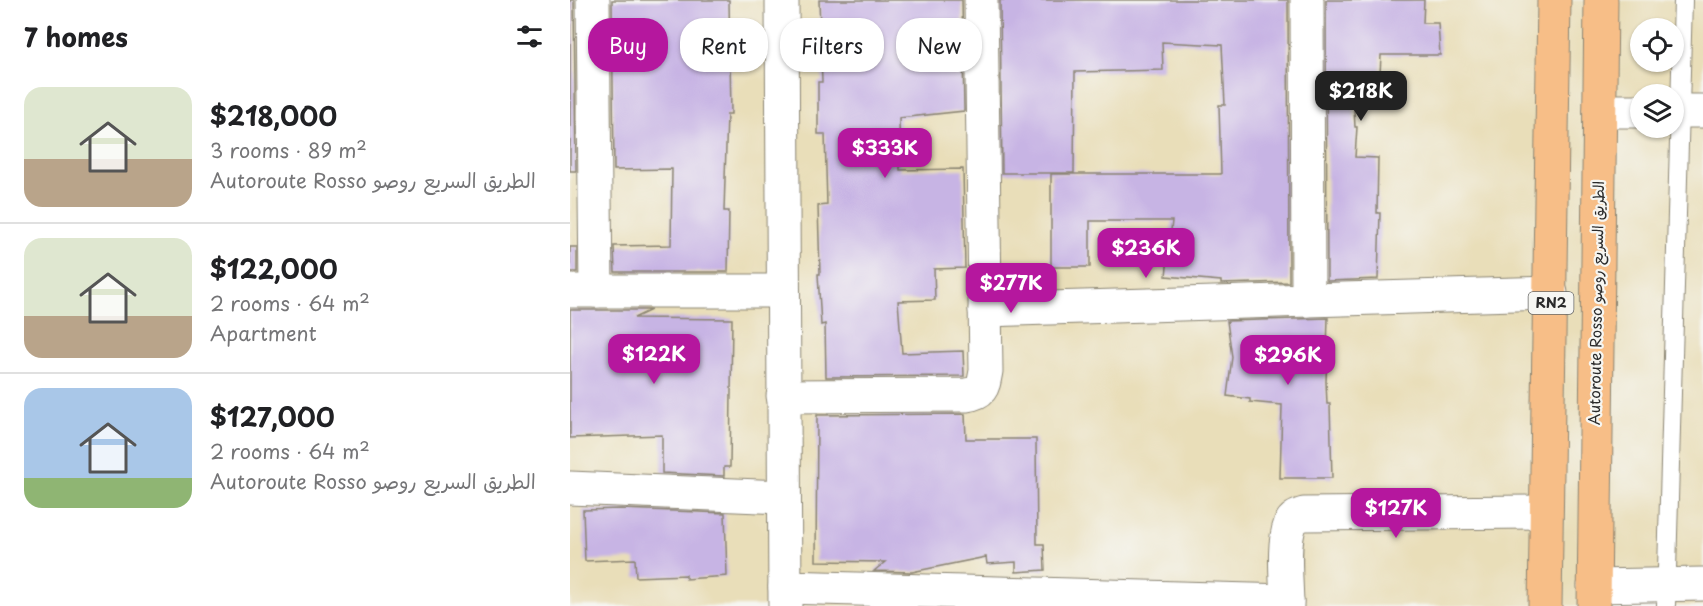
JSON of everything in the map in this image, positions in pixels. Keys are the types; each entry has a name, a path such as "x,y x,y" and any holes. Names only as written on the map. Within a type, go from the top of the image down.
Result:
{"highway":[{"name":"RN2","path":"1545,606 1554,0"},
{"name":"Autoroute Rosso الطريق السريع روصو","path":"1594,596 1602,0"}],"street":[{"path":"593,0 583,291 783,291"},
{"path":"782,0 785,596 1287,603 1286,549 1290,524 1296,516 1304,514 1545,512"},
{"path":"783,396 976,393 983,387 986,371 981,0"},
{"path":"1307,0 1308,300"},
{"path":"1600,111 1630,111"},
{"path":"985,310 1551,293"},
{"path":"570,488 784,497"},
{"path":"1594,596 1666,595 1703,584"}],"lane":[{"path":"1666,595 1685,111 1683,0"}],"building":[{"path":"570,0 574,0 576,171 570,171"},
{"path":"612,0 729,0 729,18 680,18 680,72 730,72 731,114 727,114 724,211 729,211 728,272 615,272 614,246 671,245 672,169 614,170 613,72 668,72 668,18 612,18"},
{"path":"819,0 962,0 962,18 896,18 896,72 963,72 964,111 899,118 900,170 963,169 965,268 934,269 935,300 898,301 902,353 963,351 964,376 826,377 825,324 821,325 818,274 820,274 818,206 827,205 825,134 818,134 818,82 822,82 822,72 884,72 884,18 820,18"},
{"path":"1000,0 1288,0 1289,282 1221,284 1221,281 1166,276 1172,221 1090,221 1090,267 1051,267 1051,174 1221,174 1219,105 1225,105 1222,45 1162,42 1163,70 1075,72 1074,173 1002,173"},
{"path":"1326,0 1424,0 1423,23 1438,23 1440,55 1381,55 1380,75 1352,73 1355,127 1357,127 1355,157 1378,158 1377,213 1380,213 1378,279 1327,281"},
{"path":"570,247 577,247 577,272 570,272"},
{"path":"570,310 651,310 634,318 732,319 730,467 724,467 724,476 662,473 662,435 570,438"},
{"path":"1328,318 1326,382 1327,404 1330,404 1332,478 1280,478 1282,405 1250,402 1250,399 1227,396 1232,357 1227,321"},
{"path":"965,414 966,439 1036,439 1037,544 1044,544 1045,570 1016,572 1016,562 987,564 986,557 912,572 874,571 885,562 816,561 817,415"},
{"path":"621,509 725,513 727,576 686,579 686,575 636,577 635,559 585,561 583,510"}]}
